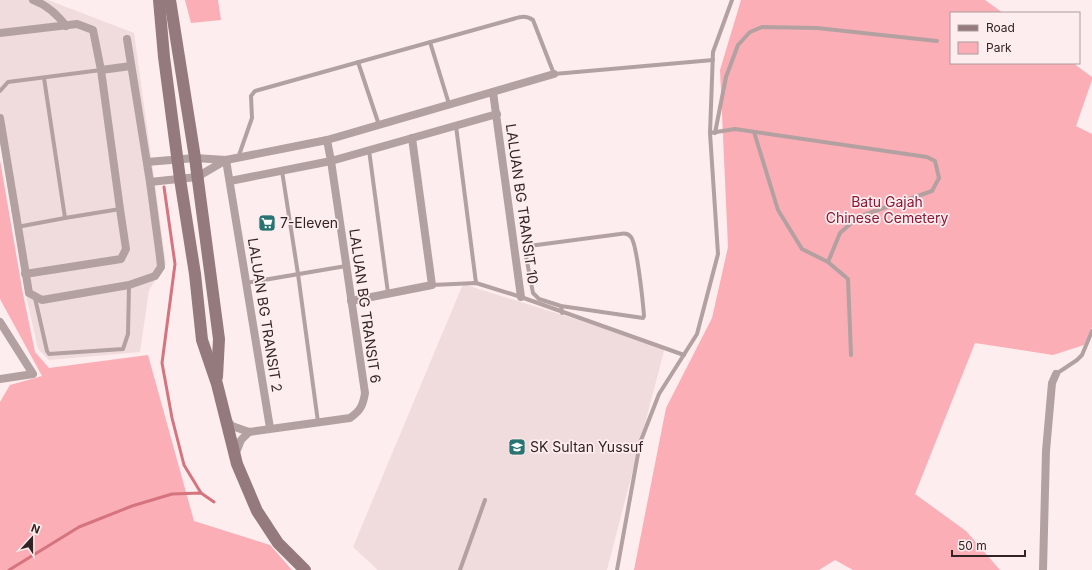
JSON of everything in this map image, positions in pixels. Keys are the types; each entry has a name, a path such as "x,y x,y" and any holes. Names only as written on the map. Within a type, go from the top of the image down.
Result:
{"main road":[{"path":"159,0 164,57 180,179 195,274 202,340 216,384 235,456 257,511 278,543 305,570"},
{"path":"170,0 195,158 219,339 216,384"}],"street":[{"path":"33,0 43,4 60,18 66,26"},
{"path":"0,33 77,24 93,30 101,70 126,249 121,259 26,274"},
{"path":"0,118 29,293 42,300 129,285 155,276 161,267 150,182 127,39"},
{"path":"101,70 131,66"},
{"path":"147,162 195,158 226,160 327,140 554,74"},
{"name":"LALUAN BG TRANSIT 10","path":"493,92 521,298"},
{"path":"230,181 331,161 497,114"},
{"path":"351,301 432,285 412,138"},
{"name":"LALUAN BG TRANSIT 6","path":"249,432 350,418 359,412 364,401 365,393 327,140"},
{"path":"150,182 197,177 226,160"},
{"name":"LALUAN BG TRANSIT 2","path":"226,160 270,428"},
{"path":"0,322 33,374 0,379"},
{"path":"1043,570 1046,451 1052,383 1056,374"},
{"path":"224,417 232,426 249,432 241,440 235,456"}],"lane":[{"path":"618,570 640,443 659,394 697,334 718,254 713,133 713,52 732,0"},
{"path":"238,158 252,118 251,96 255,91 513,18 525,16 530,17 533,20 554,74 713,60"},
{"path":"713,133 726,77 738,45 750,32 762,27 817,28 937,41"},
{"path":"430,42 450,105"},
{"path":"358,62 379,125"},
{"path":"0,91 8,82 101,70"},
{"path":"44,78 65,218"},
{"path":"456,126 476,283"},
{"path":"713,133 735,129 927,157 935,161 939,178 932,191 858,217 840,233 828,262"},
{"path":"754,132 778,210 802,249 828,262 848,278 851,354"},
{"path":"369,150 388,294"},
{"path":"282,171 298,274 318,422"},
{"path":"17,227 120,209"},
{"path":"625,233 630,235 634,244 639,274 643,318 561,306 539,299 533,293 525,252 527,248 529,246 625,233"},
{"path":"246,283 346,266"},
{"path":"432,285 476,283 684,355"},
{"path":"35,296 47,351 49,354 123,349 128,334 129,285"},
{"path":"561,306 562,313"},
{"path":"1056,374 1082,355 1092,331"},
{"path":"460,570 485,500"}],"shaded area":[{"path":"0,0 48,0 134,33 166,264 149,290 140,352 49,360 38,349 26,295 0,142"},
{"name":"SK Sultan Yussuf","path":"463,284 665,347 607,570 378,570 353,547"}],"green space":[{"path":"185,0 218,0 221,20 191,23"},
{"name":"Batu Gajah Chinese Cemetery","path":"741,0 985,0 1002,12 950,12 950,64 1074,64 1092,77 1076,126 1092,134 1092,327 1084,345 1053,355 975,343 915,494 966,531 1000,570 853,570 835,560 819,570 634,570 666,408 712,318 728,247 720,70"},
{"path":"0,160 23,294 35,352 49,368 148,355 194,521 270,545 292,570 0,570 0,402 10,385 42,376 0,299"}],"waterway":[{"path":"164,187 175,264 162,363 172,418 184,465 201,493"},
{"path":"9,570 79,527 132,506 172,494 201,493 214,502"}],"place":[{"name":"7-Eleven","path":"267,223"},
{"name":"SK Sultan Yussuf","path":"517,447"}]}
